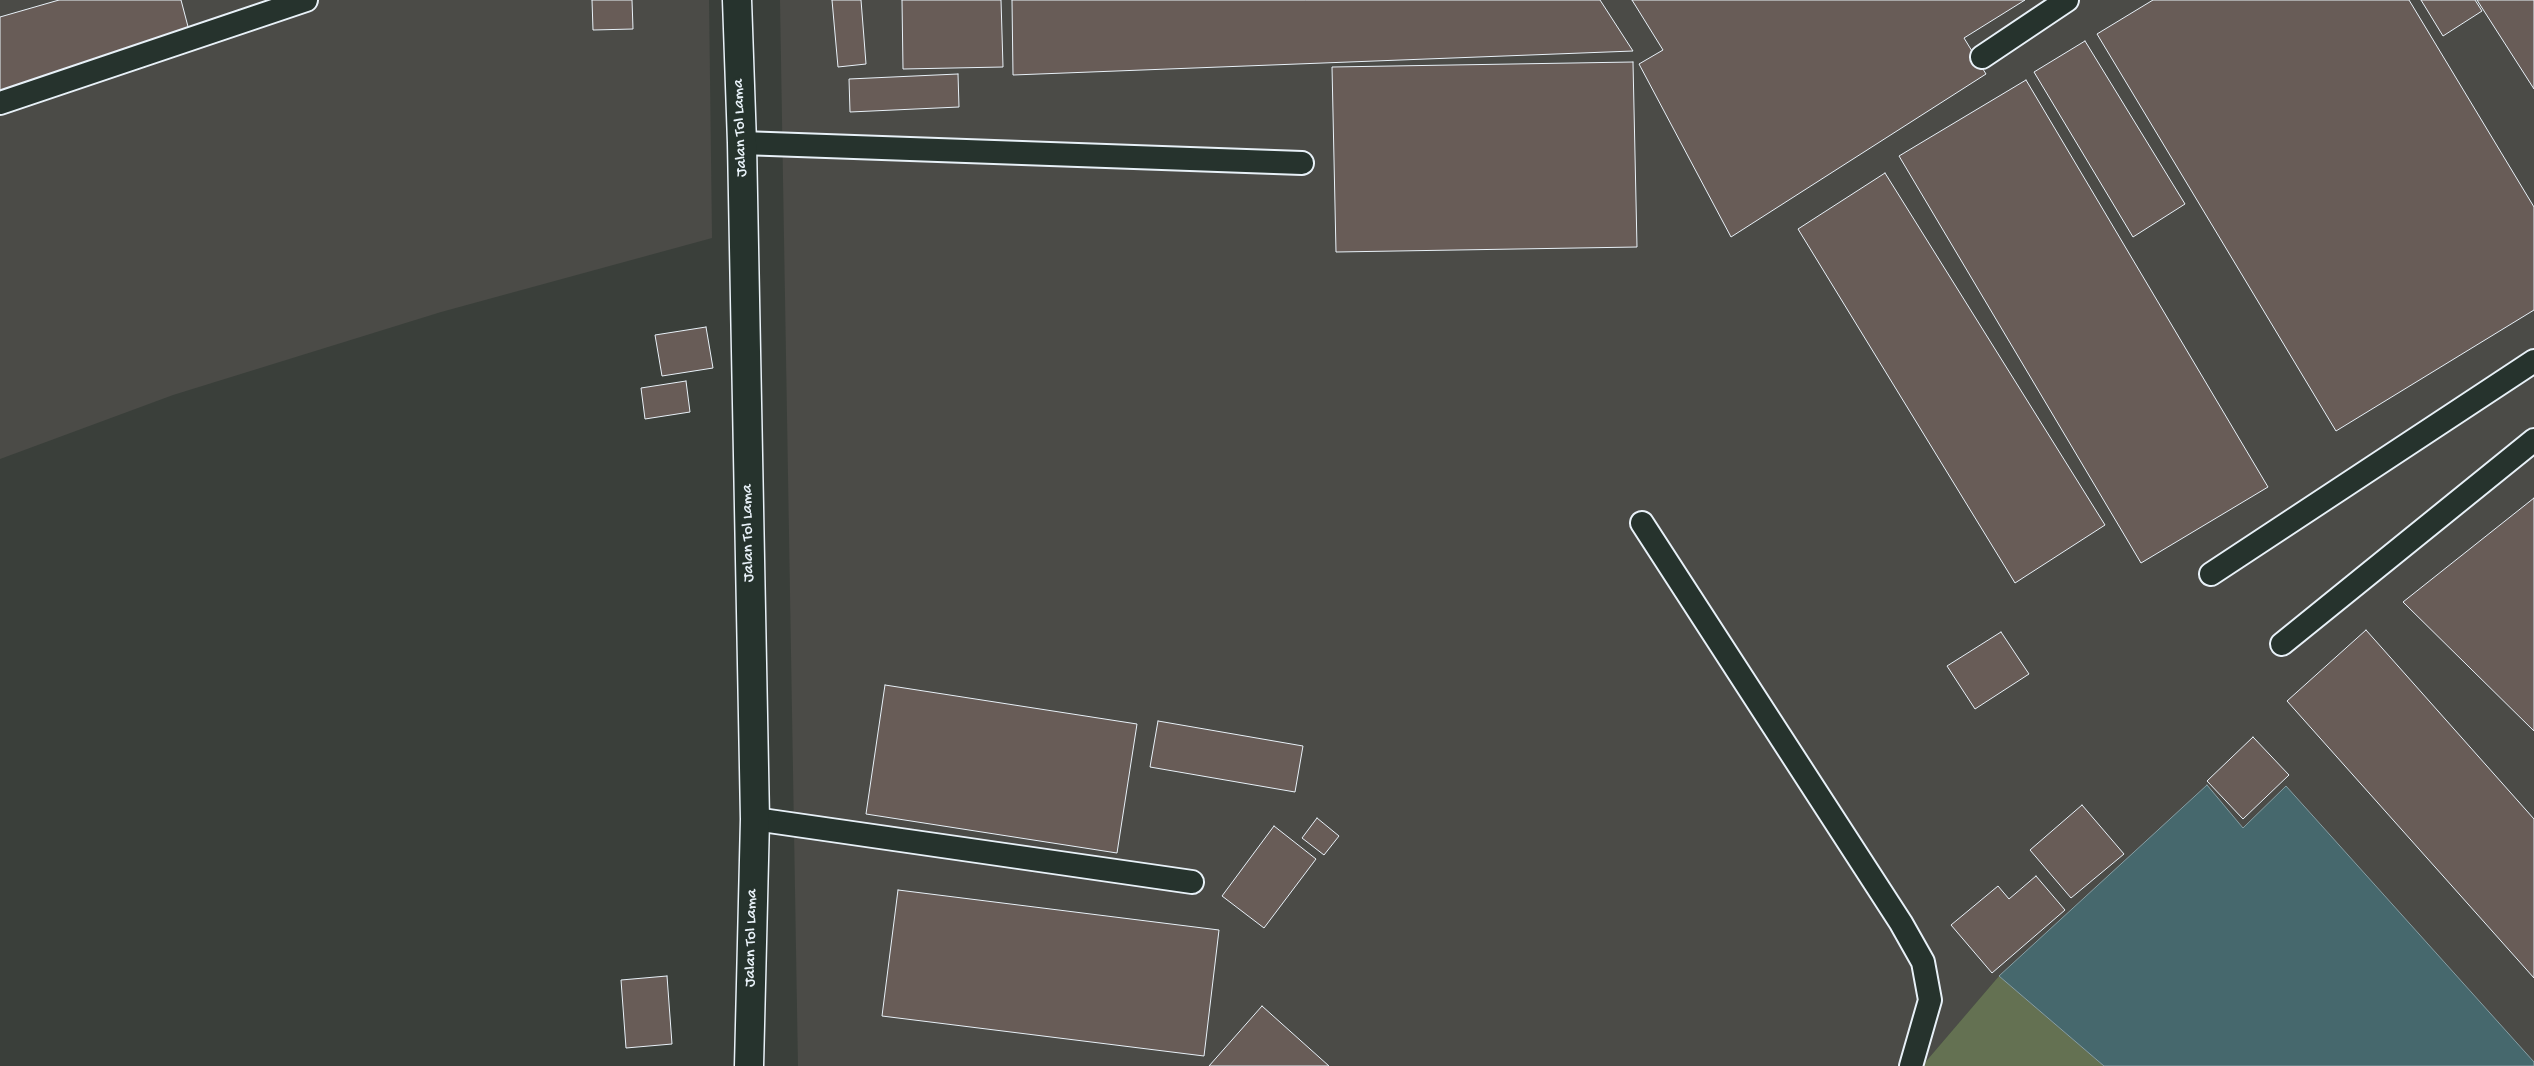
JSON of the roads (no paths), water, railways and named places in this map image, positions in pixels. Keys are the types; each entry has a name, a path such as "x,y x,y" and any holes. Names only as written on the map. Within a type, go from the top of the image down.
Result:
{"street":[{"name":"Jalan Tol Lama","path":"737,0 742,143 755,819 749,1066"}],"lane":[{"path":"0,104 306,0"},
{"path":"1982,57 2068,0"},
{"path":"742,143 1302,163"},
{"path":"2212,574 2534,362"},
{"path":"2282,644 2534,440"},
{"path":"1642,523 1901,923 1923,962 1930,1000 1912,1066"},
{"path":"755,819 1192,882"}],"water":[{"path":"2207,785 2243,828 2286,786 2534,1062 2534,1066 2104,1066 1999,976"}]}
